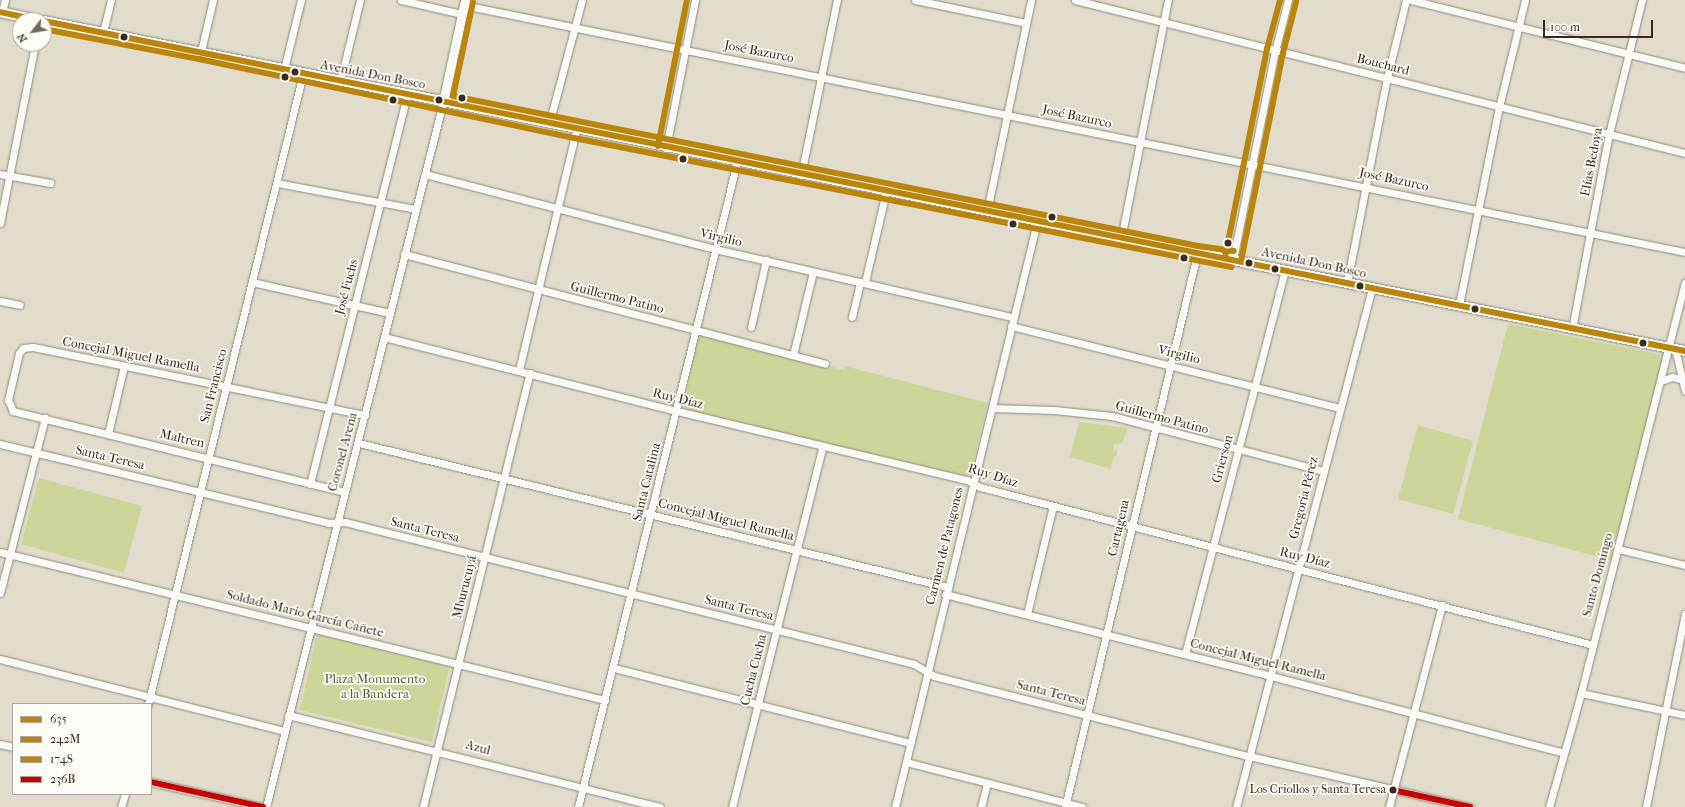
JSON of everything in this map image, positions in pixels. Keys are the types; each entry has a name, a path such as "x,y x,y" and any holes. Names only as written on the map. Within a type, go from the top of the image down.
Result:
{"main road":[{"path":"1,12 12,14"},
{"name":"Avenida Don Bosco","path":"52,22 201,51 407,96 1197,254 1234,259 1676,350"}],"street":[{"path":"1,12 5,0"},
{"path":"103,32 111,0"},
{"path":"201,51 213,0"},
{"path":"284,69 301,0"},
{"path":"340,82 360,0"},
{"name":"José Bazurco","path":"401,0 463,6 685,51 822,76 1141,143 1365,186 1685,252"},
{"path":"549,124 582,0"},
{"path":"666,148 695,0"},
{"path":"802,175 837,0"},
{"path":"915,0 1026,23"},
{"path":"987,211 1006,114 1031,0"},
{"name":"Bouchard","path":"1075,0 1685,153"},
{"path":"1121,239 1168,0"},
{"path":"1234,259 1275,51 1288,0"},
{"path":"1347,283 1387,78 1406,0"},
{"path":"1411,0 1518,25 1629,55 1685,68"},
{"path":"1459,305 1499,107 1525,0"},
{"name":"Elías Bedoya","path":"1572,329 1610,134 1642,0"},
{"path":"443,102 463,6"},
{"path":"0,224 33,52"},
{"name":"San Francisco","path":"148,703 303,74"},
{"name":"José Fuchs","path":"310,484 354,305 382,202 407,96"},
{"name":"Coronel Arena","path":"266,807 288,715 359,443 404,254 443,102"},
{"path":"519,370 576,130"},
{"name":"Santa Catalina","path":"578,807 604,700 614,668 677,411 695,330 738,162"},
{"path":"0,174 50,183"},
{"name":"Virgilio","path":"425,174 715,249 1013,317"},
{"path":"277,183 416,209"},
{"path":"852,317 886,192"},
{"name":"Carmen de Patagones","path":"895,807 946,591 1037,222"},
{"name":"Guillermo Patino","path":"404,254 825,364"},
{"name":"Cartagena","path":"1066,805 1156,427 1172,366 1197,254"},
{"path":"751,327 766,260"},
{"name":"Grierson","path":"1185,654 1285,270"},
{"path":"793,355 814,272"},
{"path":"252,282 390,313"},
{"name":"Santo Domingo","path":"1549,807 1581,693 1661,380 1676,350 1685,283"},
{"name":"Gregoria Pérez","path":"1236,807 1272,676 1322,471 1372,288"},
{"path":"0,301 20,305"},
{"name":"Virgilio","path":"1011,326 1340,408"},
{"name":"Ruy Díaz","path":"384,337 677,411 967,480 1053,506 1132,527 1299,568 1593,645"},
{"name":"Concejal Miguel Ramella","path":"14,411 8,400 19,353 23,348 33,347 365,415"},
{"path":"1676,350 1681,379 1685,391"},
{"path":"108,434 124,366"},
{"name":"Mburucuyá","path":"423,807 530,373"},
{"path":"1661,380 1672,377 1681,379"},
{"name":"Guillermo Patino","path":"992,408 1054,410 1112,416 1237,450 1322,471"},
{"name":"Maltren","path":"14,411 345,492"},
{"path":"0,593 44,418"},
{"name":"Concejal Miguel Ramella","path":"359,443 797,549 1106,636 1185,654 1414,712 1564,753"},
{"name":"Santa Teresa","path":"0,444 328,523 338,522 484,557 914,664 928,672 1249,756 1470,807"},
{"name":"Cucha Cucha","path":"732,807 823,446"},
{"path":"1027,614 1053,506"},
{"path":"1618,549 1685,565"},
{"name":"Soldado Mario García Cañete","path":"0,552 604,700"},
{"path":"1389,807 1442,605"},
{"path":"1646,807 1664,711 1685,614"},
{"path":"0,658 284,731"},
{"path":"614,668 758,706 911,743"},
{"path":"1581,693 1685,715"},
{"name":"Azul","path":"288,715 437,750 660,807"},
{"path":"0,744 12,748"},
{"path":"906,762 1066,805 1082,807"},
{"path":"152,782 263,807"},
{"path":"981,807 987,783"},
{"path":"121,807 125,795"}],"green space":[{"path":"1508,324 1663,355 1614,561 1458,519"},
{"path":"703,335 844,370 845,366 988,403 971,472 967,476 683,410 697,339"},
{"path":"1079,422 1127,428 1123,443 1114,444 1114,450 1117,451 1117,456 1113,456 1111,469 1070,457"},
{"path":"1418,425 1473,441 1453,514 1398,499"},
{"path":"39,478 142,506 124,573 21,544"},
{"name":"Plaza Monumento a la Bandera","path":"317,634 450,665 432,742 300,710"}],"transit line":[{"name":"174S","path":"658,146 687,0"},
{"name":"174S","path":"1225,257 1267,49 1280,0"},
{"name":"174S","path":"473,2 453,96 1198,246 1234,251"},
{"name":"242M","path":"1241,261 1283,53 1296,2"},
{"name":"635","path":"0,12 12,15"},
{"name":"635","path":"52,23 1685,351"},
{"name":"242M","path":"52,31 199,59 574,138 1231,267"},
{"name":"236B","path":"152,782 263,807"},
{"name":"236B","path":"1393,790 1470,807"}],"place":[{"name":"Los Criollos y Santa Teresa","path":"1393,790"}]}
